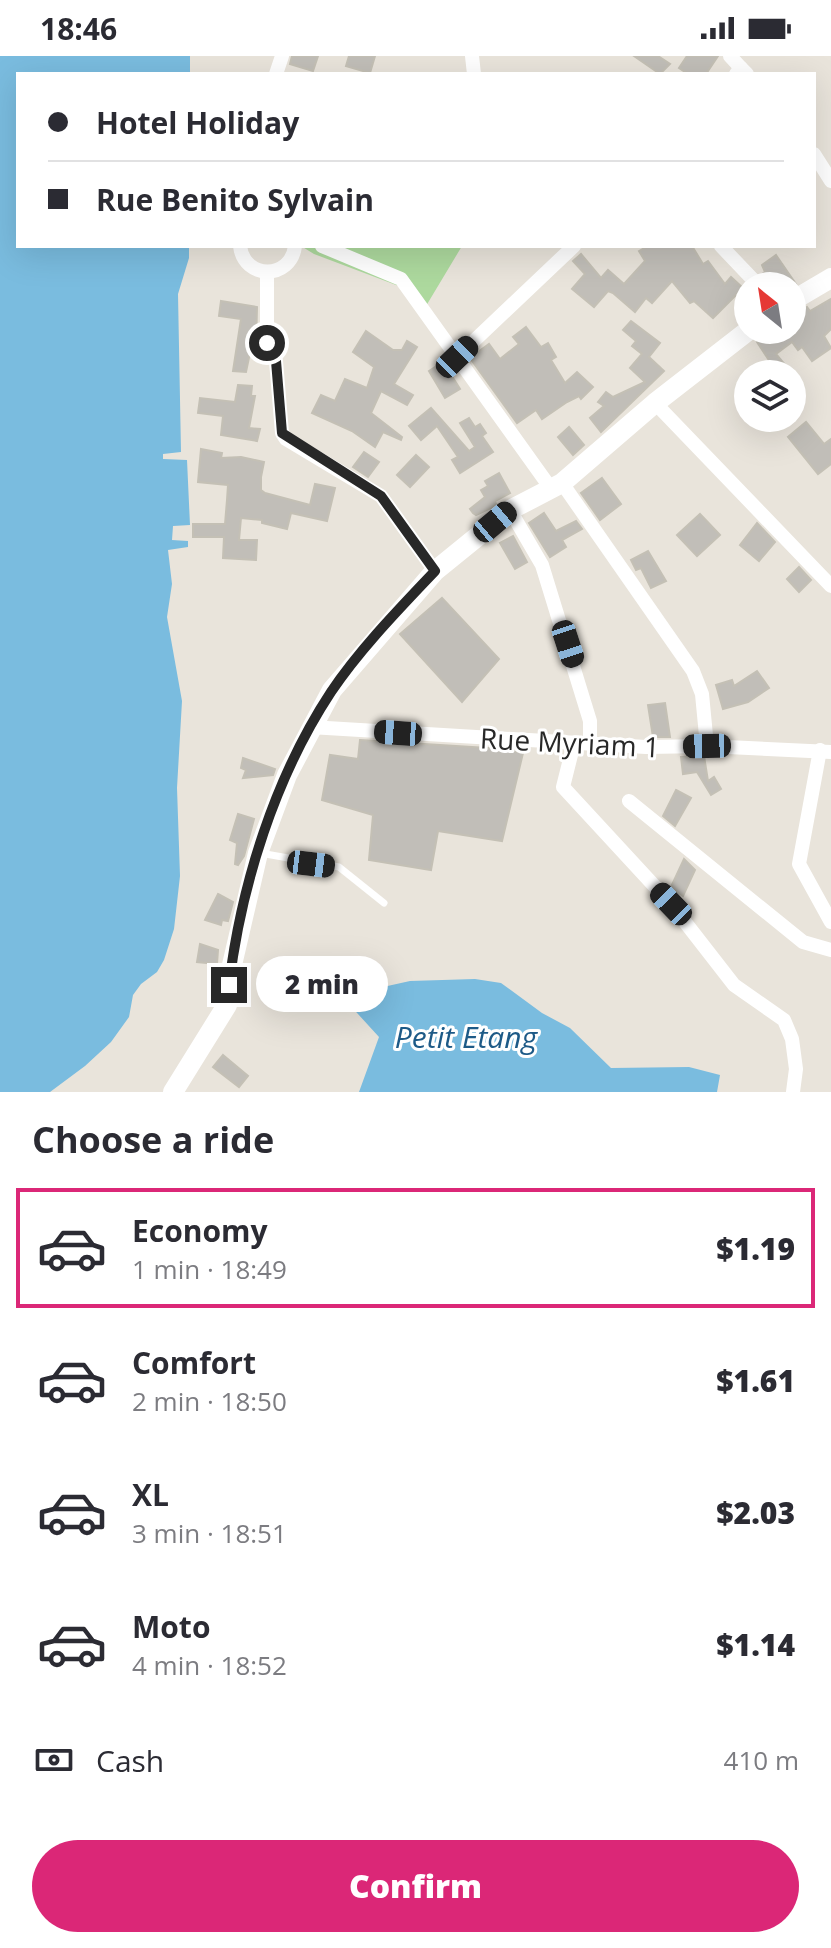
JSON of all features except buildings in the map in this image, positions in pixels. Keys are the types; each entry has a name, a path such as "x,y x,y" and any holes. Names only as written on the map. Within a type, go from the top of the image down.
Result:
{"main road":[{"path":"806,293 831,278"},
{"path":"173,1092 227,1005 232,965 258,853 287,775 332,690 435,571 510,510 557,487 655,403 734,342"}],"street":[{"path":"730,56 741,72"},
{"path":"816,157 831,181"},
{"path":"241,248 250,267 267,273 284,267 291,260 294,248"},
{"path":"327,248 401,279 693,671 702,694 707,746"},
{"path":"457,357 572,248"},
{"path":"723,248 746,272"},
{"path":"267,273 267,343 276,361 282,433 286,439 381,496 435,571"},
{"path":"655,403 831,586"},
{"path":"510,510 542,565 590,721 590,744"},
{"name":"Rue Myriam 1","path":"310,727 646,747 825,751"},
{"path":"574,743 563,787 671,904 734,985 784,1020 792,1039 796,1069 793,1092"},
{"path":"825,751 799,864 831,922"},
{"path":"629,801 803,942 831,950"}],"lane":[{"path":"258,853 339,867 384,903"}],"green space":[{"path":"304,248 461,248 426,306 412,291"}],"water":[{"path":"0,56 190,56 190,72 16,72 16,248 189,248 178,294 181,452 163,454 163,459 187,460 190,525 173,526 172,540 188,541 188,547 168,550 172,584 167,617 182,701 177,788 180,876 174,929 164,960 157,972 141,984 133,995 129,1017 111,1042 85,1066 50,1092 0,1092"},
{"name":"Petit Etang","path":"367,974 383,987 410,981 475,979 501,983 542,1013 570,1028 611,1068 689,1067 720,1075 717,1092 359,1092 379,1037 347,1002 346,981"}],"route":[{"path":"229,985 247,889 258,853 287,775 310,727 332,690 435,571 381,496 286,439 282,433 276,361 267,343"}]}
